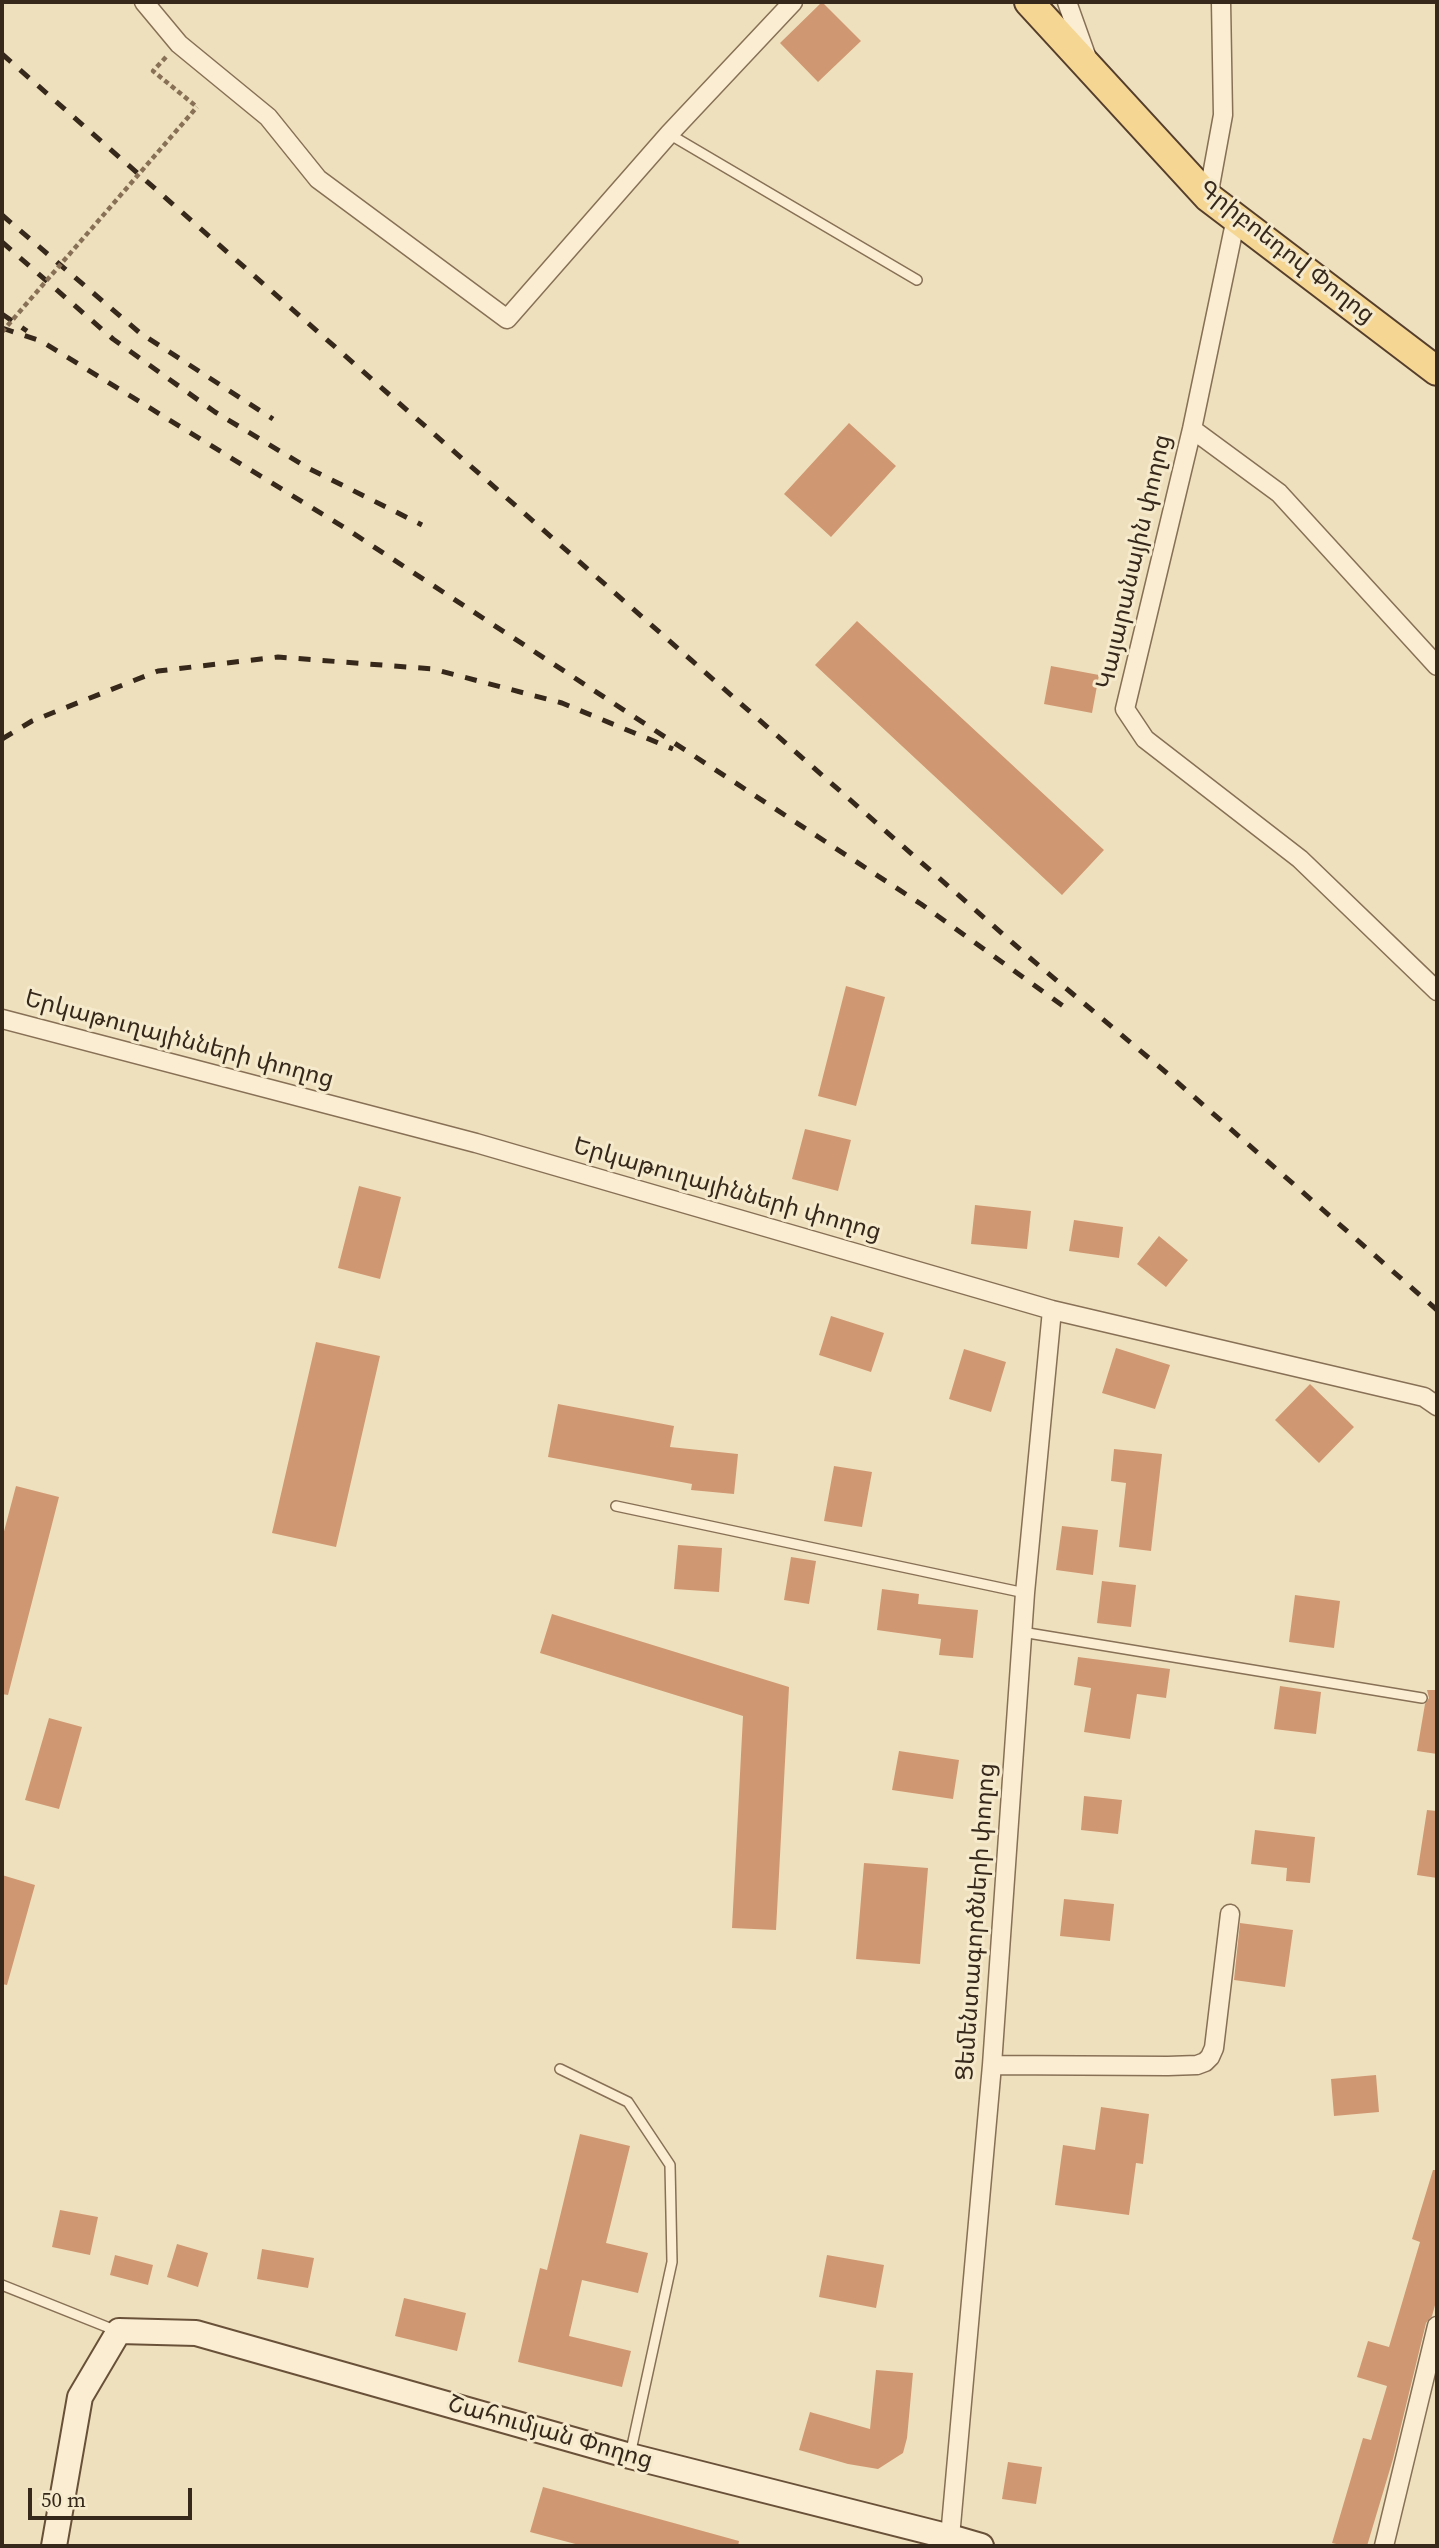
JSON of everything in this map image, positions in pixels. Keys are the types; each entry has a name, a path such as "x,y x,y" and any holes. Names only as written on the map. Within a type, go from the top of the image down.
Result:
{"main road":[{"name":"Գրիբոեդով Փողոց","path":"1030,2 1208,197 1437,371"}],"street":[{"path":"144,2 179,44 268,117 318,179 507,319 669,134 793,2"},
{"path":"1067,2 1092,71"},
{"path":"1208,197 1223,115 1221,2"},
{"name":"Կայարանային փողոց","path":"1236,218 1192,429 1125,709 1144,739 1300,859 1437,991"},
{"path":"1192,429 1279,493 1437,666"},
{"name":"Երկաթուղայինների փողոց","path":"2,1019 476,1143 1052,1310 1424,1397 1437,1406"},
{"name":"Ցեմենտագործների փողոց","path":"950,2536 992,2065 1025,1592 1052,1310"},
{"path":"992,2065 1168,2066 1197,2065 1205,2062 1214,2048 1230,1914"},
{"path":"1384,2546 1437,2326"},
{"path":"54,2546 79,2397 119,2331"},
{"name":"Շահումյան Փողոց","path":"119,2331 195,2333 630,2456 981,2546"}],"lane":[{"path":"669,134 917,280"},
{"path":"616,1506 1025,1592"},
{"path":"1023,1632 1422,1698"},
{"path":"560,2069 628,2102 670,2165 672,2262 630,2456"},
{"path":"2,2285 119,2331"}],"path":[{"path":"2,332 197,107 153,71 179,44"}],"building":[{"path":"822,2 861,41 818,82 780,43"},
{"path":"849,423 896,466 831,537 784,494"},
{"path":"857,621 1104,850 1062,895 815,665"},
{"path":"1051,666 1099,675 1092,713 1044,704"},
{"path":"846,986 885,997 856,1106 818,1096"},
{"path":"805,1129 851,1140 838,1191 792,1179"},
{"path":"359,1186 401,1197 380,1279 338,1268"},
{"path":"975,1205 1031,1211 1027,1249 971,1244"},
{"path":"1074,1220 1123,1227 1119,1258 1069,1251"},
{"path":"1159,1236 1188,1260 1166,1287 1137,1264"},
{"path":"831,1316 884,1333 871,1372 819,1355"},
{"path":"316,1342 380,1356 336,1547 272,1533"},
{"path":"1116,1348 1170,1365 1155,1409 1102,1393"},
{"path":"964,1349 1006,1362 991,1412 949,1399"},
{"path":"1310,1384 1354,1427 1319,1463 1275,1420"},
{"path":"558,1404 674,1426 670,1447 738,1454 734,1494 691,1490 692,1484 548,1457"},
{"path":"1114,1449 1162,1454 1151,1551 1119,1547 1126,1483 1111,1481"},
{"path":"834,1466 872,1472 862,1527 824,1521"},
{"path":"16,1486 59,1497 8,1695 2,1694 2,1539"},
{"path":"1062,1526 1098,1530 1093,1575 1056,1570"},
{"path":"678,1545 722,1548 719,1592 674,1589"},
{"path":"791,1557 816,1561 809,1604 784,1600"},
{"path":"1102,1581 1136,1585 1131,1627 1097,1623"},
{"path":"882,1589 919,1594 918,1604 978,1610 973,1658 939,1655 941,1639 877,1630"},
{"path":"1295,1595 1340,1601 1334,1648 1289,1642"},
{"path":"552,1614 789,1687 776,1930 732,1928 743,1716 540,1653"},
{"path":"1078,1657 1170,1669 1166,1698 1137,1694 1130,1739 1084,1732 1091,1688 1074,1685"},
{"path":"1280,1686 1321,1692 1316,1734 1274,1729"},
{"path":"1427,1690 1437,1690 1437,1754 1417,1751 1425,1704 1429,1698"},
{"path":"49,1718 82,1727 59,1809 25,1800"},
{"path":"899,1751 959,1760 953,1799 892,1790"},
{"path":"1084,1796 1122,1800 1118,1834 1081,1830"},
{"path":"1427,1810 1437,1811 1437,1878 1417,1875"},
{"path":"1255,1830 1315,1837 1310,1883 1286,1881 1287,1868 1251,1864"},
{"path":"864,1863 928,1868 920,1964 856,1959"},
{"path":"2,1875 35,1885 7,1985 2,1984"},
{"path":"1064,1899 1114,1904 1110,1941 1060,1936"},
{"path":"1240,1923 1293,1930 1285,1987 1234,1980"},
{"path":"1376,2075 1379,2112 1334,2116 1331,2079"},
{"path":"1101,2107 1149,2114 1143,2164 1136,2163 1129,2215 1055,2205 1063,2145 1095,2150"},
{"path":"580,2134 630,2146 606,2243 648,2253 638,2293 582,2280 569,2336 631,2351 622,2387 518,2362 540,2268 547,2270"},
{"path":"1433,2170 1437,2170 1437,2298 1432,2316 1426,2323 1393,2459 1367,2546 1332,2543 1363,2438 1371,2440 1387,2386 1357,2377 1368,2341 1389,2347 1420,2242 1412,2239"},
{"path":"60,2210 98,2217 90,2255 52,2247"},
{"path":"177,2244 208,2253 198,2287 167,2277"},
{"path":"262,2249 314,2258 308,2288 257,2279"},
{"path":"115,2255 153,2265 148,2285 110,2275"},
{"path":"827,2255 884,2265 876,2308 819,2297"},
{"path":"404,2298 466,2313 457,2351 395,2336"},
{"path":"876,2370 913,2373 907,2438 903,2453 878,2469 848,2464 799,2450 810,2412 870,2429"},
{"path":"1008,2462 1042,2467 1036,2504 1002,2499"},
{"path":"543,2487 739,2541 738,2546 583,2546 530,2532"}],"railway":[{"path":"2,54 1030,958 1168,1074 1437,1310"},
{"path":"2,215 140,333 273,419"},
{"path":"2,242 113,339 215,412 308,468 422,525"},
{"path":"2,314 27,331"},
{"path":"2,328 41,341 345,528 921,904 1063,1006"},
{"path":"2,739 32,721 158,671 278,657 433,669 562,703 673,749"}]}
